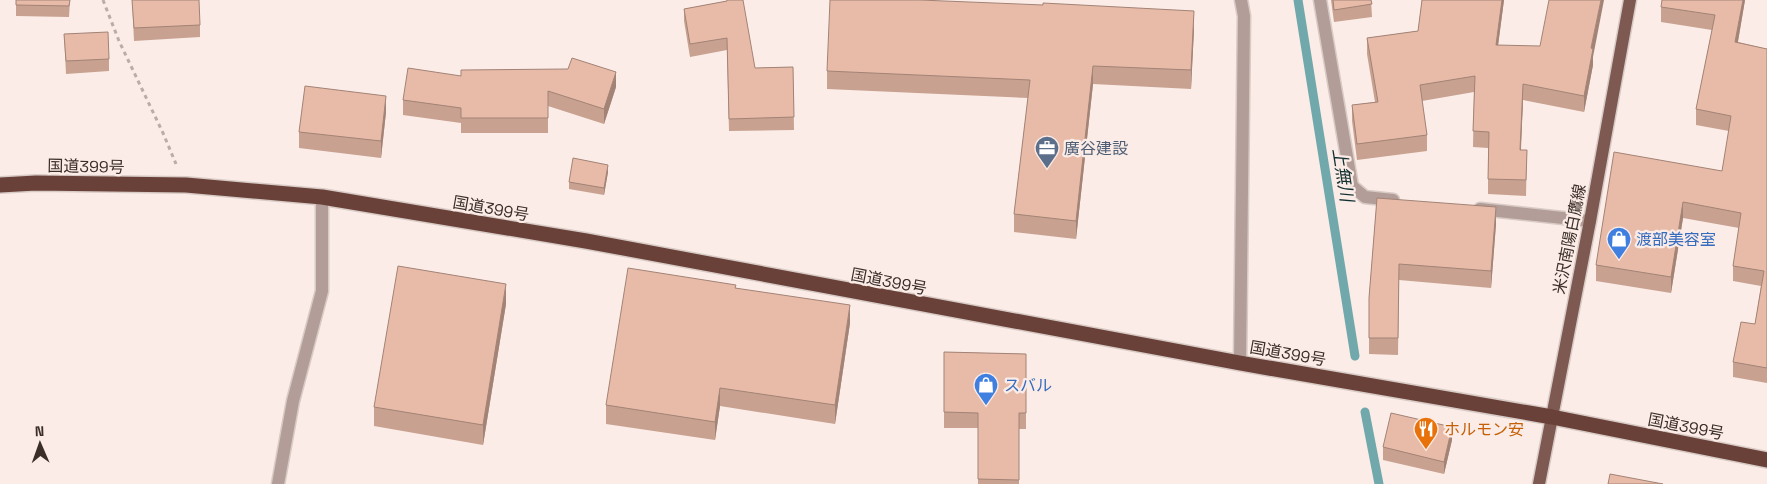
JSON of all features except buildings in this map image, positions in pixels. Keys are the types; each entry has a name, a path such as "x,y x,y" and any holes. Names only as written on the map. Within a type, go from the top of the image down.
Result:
{"highway":[{"name":"国道399号","path":"0,185 36,183 186,185 322,197 586,241 1240,363 1552,417 1767,460"}],"main road":[{"name":"米沢南陽白鷹線","path":"1539,484 1630,0"}],"lane":[{"path":"1240,363 1244,16 1241,0"},
{"path":"1320,0 1352,186 1365,197 1404,201"},
{"path":"278,484 293,401 322,291 322,197"},
{"path":"1472,208 1590,220"}],"path":[{"path":"103,0 119,42 186,185"}],"waterway":[{"name":"上無川","path":"1298,0 1355,356"},
{"name":"上無川","path":"1365,412 1379,484"}],"place":[{"name":"廣谷建設","path":"1047,169"},
{"name":"渡部美容室","path":"1619,260"},
{"name":"スバル","path":"986,406"},
{"name":"ホルモン安","path":"1426,450"}]}
